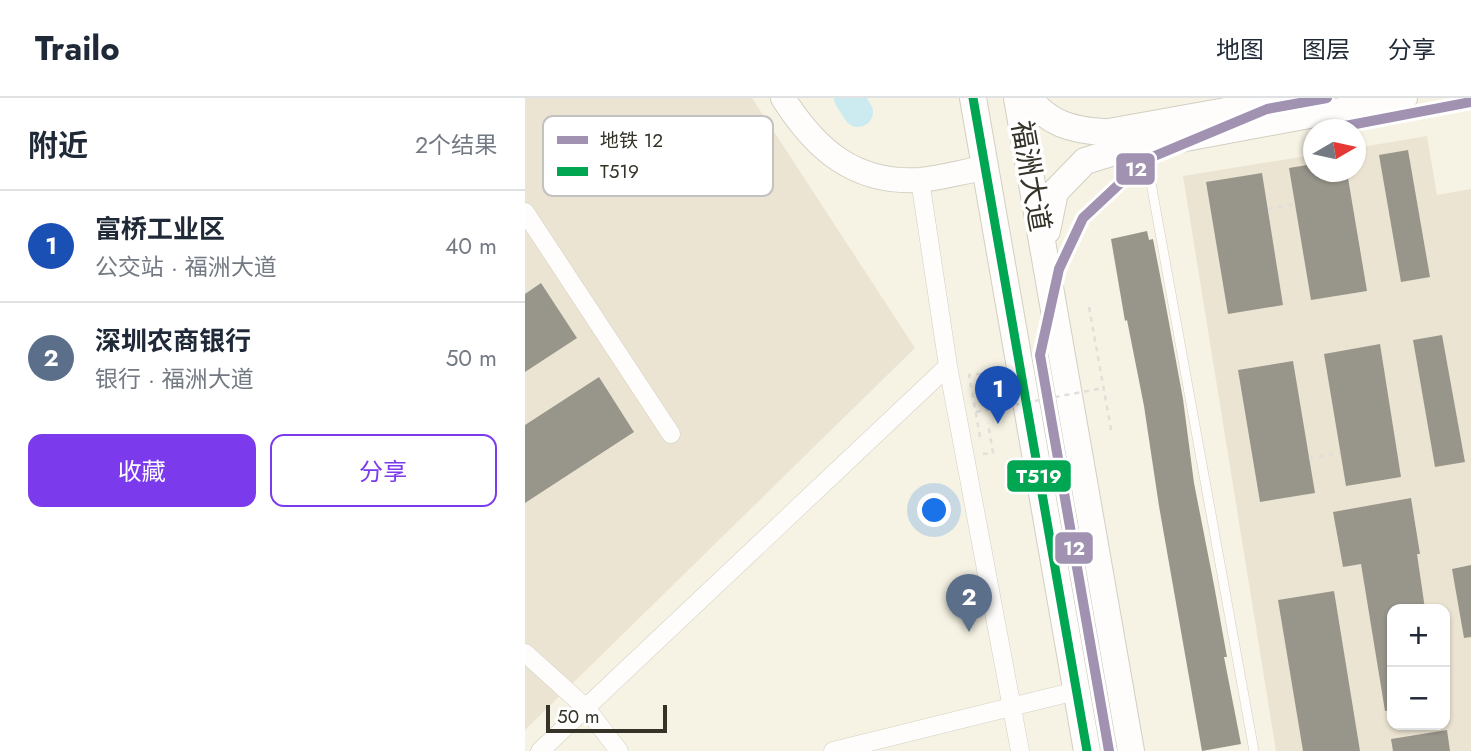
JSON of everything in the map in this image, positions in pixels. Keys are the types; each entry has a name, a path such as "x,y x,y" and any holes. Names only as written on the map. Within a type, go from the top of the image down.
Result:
{"main road":[{"name":"福洲大道","path":"973,98 1087,751"},
{"name":"福洲大道","path":"1017,98 1131,751"},
{"path":"1029,98 1039,111 1056,121 1107,142 1055,192 1044,247"}],"street":[{"path":"783,98 816,143 848,167 876,177 919,180 985,167"},
{"path":"1107,142 1293,98"},
{"path":"1107,142 1144,147 1405,98"},
{"path":"919,180 949,366 1020,751"},
{"path":"525,212 671,434"},
{"path":"540,751 949,366"},
{"path":"525,653 586,708 619,751"},
{"path":"833,751 1076,691"}],"lane":[{"path":"1144,147 1254,751"}],"path":[{"path":"1268,209 1295,205"},
{"path":"1089,307 1112,435"},
{"path":"985,402 979,374 969,375 983,455 993,453 988,423"},
{"path":"976,412 1103,388"},
{"path":"1309,458 1341,453"}],"shaded area":[{"path":"525,98 752,98 764,116 543,116 543,196 773,196 773,130 915,348 525,730"},
{"path":"1427,136 1437,195 1471,189 1471,751 1276,751 1183,176 1303,157 1303,182 1366,182 1366,146"}],"building":[{"path":"1408,150 1430,277 1401,282 1379,155"},
{"path":"1303,166 1303,182 1349,182 1367,291 1311,300 1289,168"},
{"path":"1262,173 1283,305 1228,314 1206,182"},
{"path":"1147,231 1149,240 1153,239 1183,399 1194,483 1241,744 1202,751 1144,406 1127,320 1125,321 1111,239"},
{"path":"541,283 577,338 525,372 525,294"},
{"path":"1442,335 1465,462 1435,467 1413,340"},
{"path":"1380,344 1401,477 1346,486 1324,354"},
{"path":"1293,361 1315,493 1260,502 1238,370"},
{"path":"599,377 634,432 525,503 525,425"},
{"path":"1411,498 1424,604 1387,604 1387,711 1361,564 1343,567 1333,512"},
{"path":"1471,565 1471,637 1464,638 1452,569"},
{"path":"1334,591 1360,751 1303,751 1278,600"},
{"path":"1447,730 1450,751 1393,751 1391,739"}],"waterway":[{"path":"849,98 858,112"}],"metro line":[{"name":"12","path":"1109,751 1040,355 1059,269 1083,218 1145,160 1267,109 1327,98"},
{"name":"12","path":"1366,122 1471,102"}],"transit line":[{"name":"T519","path":"973,98 1087,751"}],"place":[{"name":"富桥工业区","path":"998,424"},
{"name":"深圳农商银行","path":"969,632"}]}
